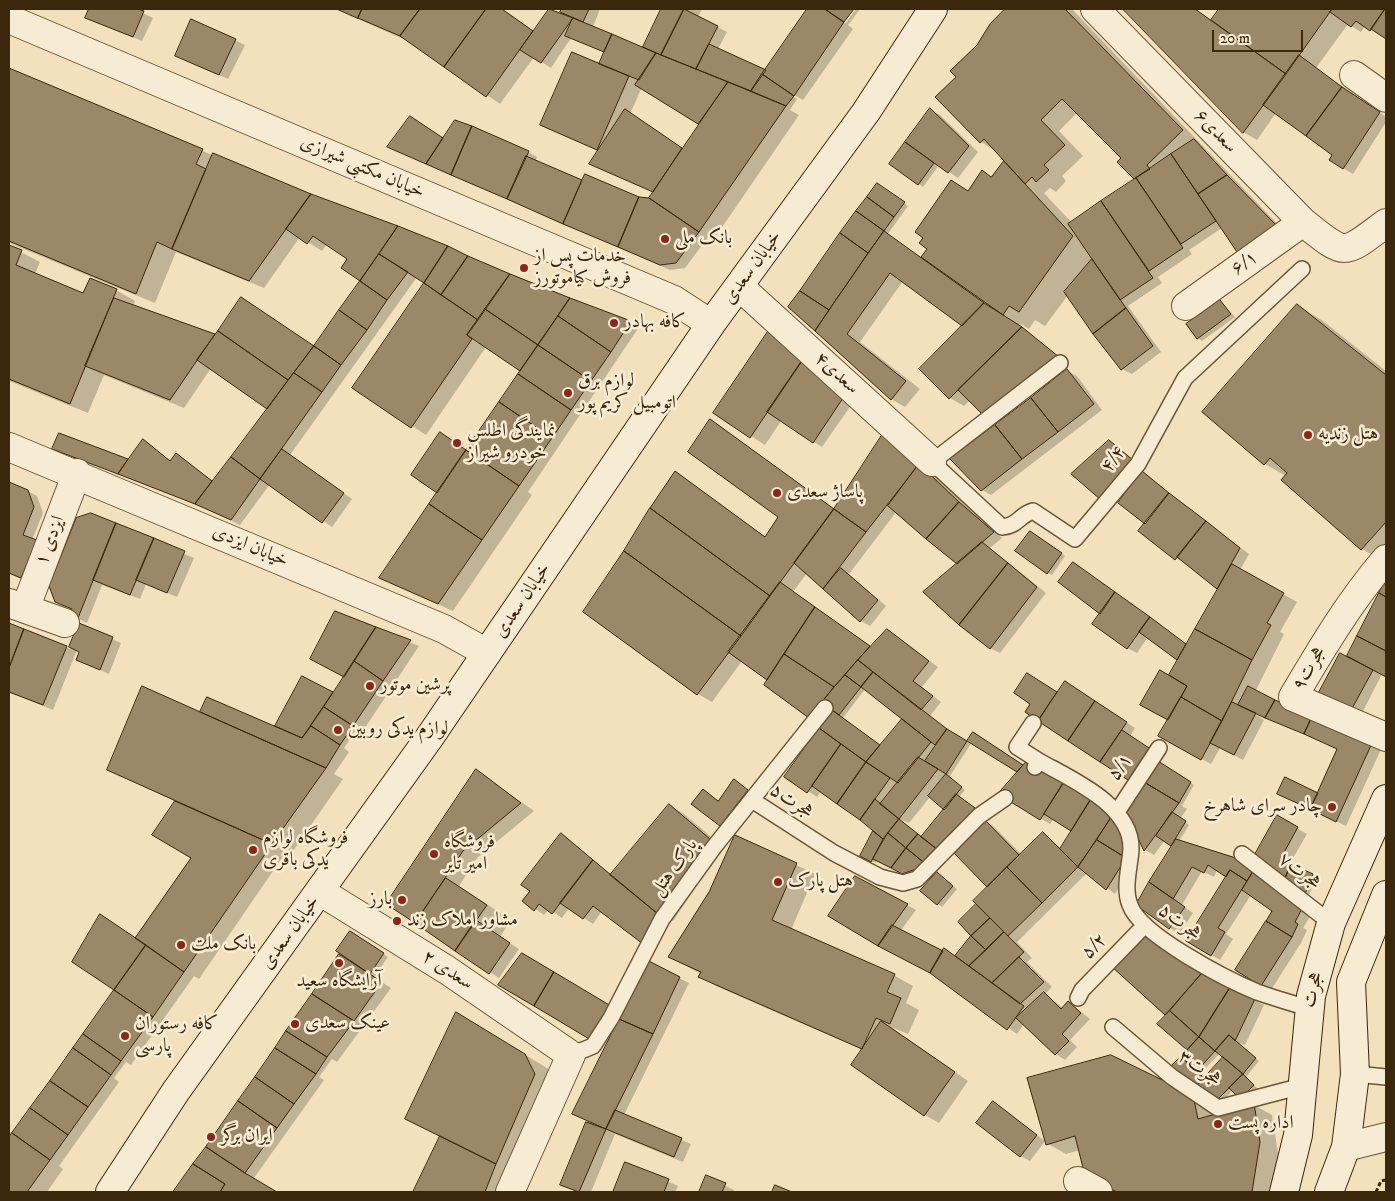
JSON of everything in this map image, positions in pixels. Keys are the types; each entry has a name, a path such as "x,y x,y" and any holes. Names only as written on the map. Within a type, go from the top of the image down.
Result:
{"street":[{"name":"خیابان سعدی","path":"110,1192 176,1092 321,892 488,653 711,324 740,287 866,112 933,9"},
{"name":"سعدی۶","path":"1095,9 1303,222 1331,244 1342,249 1353,248 1386,224"},
{"name":"خیابان مکتبی شیرازی","path":"9,19 674,300 711,324"},
{"path":"1354,75 1386,98"},
{"name":"۶/۱","path":"1186,306 1303,222"},
{"name":"سعدی۴","path":"740,287 932,462"},
{"name":"خیابان ایزدی","path":"9,447 444,629 488,653"},
{"name":"ایزدی ۱","path":"17,606 77,474"},
{"name":"هجرت۹","path":"1386,559 1362,587 1336,625 1293,697 1386,737"},
{"path":"17,606 65,623"},
{"name":"هجرت","path":"1284,1192 1298,1135 1308,1008 1331,922 1386,799"},
{"name":"سعدی ۲","path":"321,892 447,970 571,1056"},
{"name":"هجرت","path":"1329,1192 1346,1147 1355,1074 1351,982 1386,895"},
{"path":"510,1192 571,1056"},
{"path":"1346,1147 1386,1137"}],"lane":[{"name":"۴/۴","path":"932,462 1002,527 1012,526 1026,513 1033,511 1069,537 1075,539 1138,464 1185,378 1302,269"},
{"path":"932,462 1060,363"},
{"name":"پارک هتل","path":"571,1056 593,1046 611,1018 662,919 752,800 825,708"},
{"name":"هجرت۵","path":"1033,723 1017,746 1037,764 1088,788 1116,812 1129,833 1131,847 1127,882 1130,906 1144,926 1202,964 1257,992 1308,1008"},
{"name":"۵/۱","path":"1116,812 1159,748"},
{"name":"هجرت۵","path":"752,800 834,853 880,878 903,883 917,878 979,816 1005,798"},
{"name":"هجرت۷","path":"1242,854 1331,922"},
{"name":"۵/۲","path":"1078,998 1082,990 1144,926"},
{"name":"هجرت۳","path":"1112,1027 1172,1077 1218,1108 1302,1086"},
{"path":"1355,1074 1386,1077"}],"path":[{"path":"1376,1192 1381,1182 1386,1180"}],"building":[{"path":"89,9 138,9 144,11 133,37 85,18"},
{"path":"337,9 362,9 358,18"},
{"path":"362,9 420,9 400,36 358,18"},
{"path":"420,9 486,9 444,67 400,36"},
{"path":"486,9 502,9 533,31 486,97 444,67"},
{"path":"549,9 573,18 541,63 520,50"},
{"path":"562,9 589,9 583,22 560,12"},
{"path":"661,9 684,9 661,55 643,47"},
{"path":"684,9 718,26 696,69 661,55"},
{"path":"807,9 825,9 844,22 794,96 762,74"},
{"path":"825,9 854,9 844,22"},
{"path":"1005,9 1065,9 1183,130 1147,165 1150,169 1134,179 1117,162 1121,158 1062,99 1041,120 1065,145 1044,165 1049,170 1036,182 1032,177 1025,184 984,139 980,143 935,97 956,77 950,71 977,45 990,24"},
{"path":"1123,9 1195,9 1286,74 1243,133"},
{"path":"1219,9 1332,9 1286,74 1211,20"},
{"path":"1332,9 1385,9 1370,31 1356,21 1351,27 1330,12"},
{"path":"1386,9 1386,39 1371,29"},
{"path":"573,18 612,34 604,52 565,36"},
{"path":"191,19 236,39 219,75 175,56"},
{"path":"612,34 656,53 639,80 599,64"},
{"path":"709,44 766,70 751,91 696,69"},
{"path":"572,52 629,76 597,150 540,125"},
{"path":"656,53 728,82 698,124 635,85"},
{"path":"1299,55 1342,87 1306,136 1263,105"},
{"path":"9,68 203,149 196,164 206,169 172,249 157,242 136,294 9,241"},
{"path":"762,74 794,96 786,106 751,91"},
{"path":"728,82 786,106 699,232 649,198"},
{"path":"1342,87 1380,112 1343,169 1329,160 1332,155 1306,136"},
{"path":"930,108 969,146 948,173 905,142"},
{"path":"625,109 682,148 653,192 589,164"},
{"path":"410,116 443,138 426,164 387,147"},
{"path":"455,120 472,126 451,175 426,164"},
{"path":"472,126 529,151 507,199 451,175"},
{"path":"1194,139 1227,175 1198,194 1171,154"},
{"path":"905,142 934,163 918,185 889,164"},
{"path":"213,153 311,194 249,281 172,249"},
{"path":"1171,154 1216,221 1181,244 1136,178"},
{"path":"526,156 582,180 563,224 507,199"},
{"path":"1004,161 1073,236 1019,312 1009,306 1003,315 921,257 927,249 919,243 923,238 915,232 951,180 968,191 982,170 991,177"},
{"path":"585,174 639,197 618,247 563,224"},
{"path":"1227,175 1276,225 1237,252 1198,194"},
{"path":"1136,178 1183,248 1149,271 1101,201"},
{"path":"877,183 905,202 894,217 867,197"},
{"path":"311,194 398,226 360,281 341,268 347,259 313,236 307,244 286,229"},
{"path":"639,197 649,198 699,232 676,263 660,265 618,247"},
{"path":"867,197 894,217 884,231 856,211"},
{"path":"1101,201 1153,278 1120,300 1068,224"},
{"path":"856,211 884,231 868,253 840,233"},
{"path":"398,226 448,246 424,283 379,254"},
{"path":"884,231 984,303 962,326 890,273 847,334 906,381 891,400 815,331"},
{"path":"840,233 868,253 829,310 800,291"},
{"path":"9,245 22,250 16,265 83,293 90,278 117,289 70,404 9,379"},
{"path":"448,246 468,256 441,295 424,283"},
{"path":"379,254 408,272 387,300 360,281"},
{"path":"468,256 510,274 478,320 441,295"},
{"path":"1092,259 1126,308 1093,334 1064,292"},
{"path":"510,274 570,298 538,345 485,309"},
{"path":"360,281 387,300 367,330 339,310"},
{"path":"424,283 478,320 467,335 472,339 411,428 352,388"},
{"path":"800,291 829,310 815,331 788,307"},
{"path":"241,297 314,346 288,380 218,331"},
{"path":"114,298 215,334 170,400 85,366"},
{"path":"570,298 631,321 611,352 558,316"},
{"path":"1220,300 1231,314 1197,339 1186,324"},
{"path":"984,303 1022,327 949,399 919,369"},
{"name":"هتل زندیه","path":"1297,304 1386,375 1386,522 1361,550 1281,480 1287,473 1270,458 1264,465 1202,412"},
{"path":"1126,308 1153,346 1121,370 1093,334"},
{"path":"485,309 538,345 520,371 467,335"},
{"path":"339,310 367,330 341,365 314,346"},
{"path":"558,316 611,352 591,381 538,345"},
{"path":"1022,327 1059,357 983,415 958,390"},
{"path":"769,330 804,358 750,438 713,413"},
{"path":"218,331 288,380 267,409 197,360"},
{"path":"538,345 591,381 571,410 518,374"},
{"path":"314,346 341,365 322,392 294,373"},
{"path":"804,358 845,395 813,443 767,412"},
{"path":"1067,369 1094,404 1058,432 1031,398"},
{"path":"294,373 322,392 260,479 231,457"},
{"path":"518,374 571,410 552,438 499,402"},
{"path":"1031,398 1058,432 1022,459 995,425"},
{"path":"499,402 552,438 519,486 466,450"},
{"name":"پاساژ سعدی","path":"710,419 834,509 770,596 650,508 675,471 765,537 778,517 688,452"},
{"path":"995,425 1022,459 981,491 950,459"},
{"path":"440,432 466,450 437,493 411,475"},
{"path":"884,432 919,464 866,532 834,509"},
{"path":"59,433 128,459 118,474 52,449"},
{"path":"143,439 170,461 176,453 212,481 195,504 118,474"},
{"path":"1109,440 1134,461 1101,500 1071,474"},
{"path":"282,449 344,493 322,523 260,479"},
{"path":"466,450 519,486 482,540 429,504"},
{"path":"231,457 260,479 231,520 195,504"},
{"path":"919,464 959,502 926,539 888,506"},
{"path":"1142,471 1169,493 1145,524 1118,503"},
{"path":"9,482 28,490 34,507 23,535 37,540 21,578 9,573"},
{"path":"1169,493 1206,521 1175,560 1138,531"},
{"path":"959,502 994,532 957,564 926,539"},
{"path":"429,504 482,540 438,604 379,578"},
{"path":"650,508 770,596 741,636 624,551"},
{"path":"834,509 866,532 823,589 794,563"},
{"path":"91,513 116,523 78,618 70,615 72,609 55,602 49,586 76,518"},
{"path":"1206,521 1240,548 1217,589 1177,557"},
{"path":"116,523 154,538 130,595 93,580"},
{"path":"1030,531 1062,553 1047,574 1015,551"},
{"path":"154,538 185,551 167,593 136,580"},
{"path":"982,542 1008,563 959,625 923,592"},
{"path":"624,551 741,636 697,695 583,612"},
{"path":"1073,562 1115,592 1100,614 1058,582"},
{"path":"1008,563 1037,587 990,649 959,625"},
{"path":"1232,564 1284,593 1267,623 1271,625 1252,660 1195,629"},
{"path":"841,568 878,600 860,622 823,589"},
{"path":"1386,580 1386,597 1379,593"},
{"path":"780,582 815,607 767,680 728,652"},
{"path":"1115,592 1150,617 1127,649 1092,624"},
{"path":"1379,593 1386,597 1386,651 1357,636"},
{"path":"815,607 870,646 834,687 784,654"},
{"path":"335,611 376,627 344,677 310,659"},
{"path":"1150,617 1186,644 1177,660 1139,632"},
{"path":"9,623 24,629 9,668"},
{"path":"79,623 113,637 100,670 76,660 79,652 69,647"},
{"path":"376,627 411,640 383,681 354,661"},
{"path":"24,629 67,646 43,705 9,692 9,668"},
{"path":"887,629 929,661 913,681 933,696 921,710 858,660"},
{"path":"1195,629 1252,660 1222,721 1181,697 1187,686 1169,675"},
{"path":"1357,636 1386,651 1386,677 1347,656"},
{"path":"1340,653 1373,670 1349,714 1316,698"},
{"path":"784,654 834,687 809,718 764,685"},
{"path":"858,660 873,672 861,687 845,675"},
{"path":"354,661 383,681 353,726 324,707"},
{"path":"1160,670 1187,686 1168,720 1140,705"},
{"path":"873,672 947,729 935,745 861,687"},
{"path":"1027,673 1057,692 1038,721 1025,712 1030,704 1014,693"},
{"path":"845,675 861,687 839,715 822,702"},
{"path":"302,676 333,692 302,738 275,726"},
{"path":"1065,681 1095,701 1068,741 1038,721"},
{"path":"142,686 326,768 272,844 107,770"},
{"path":"1248,686 1275,700 1265,718 1238,705"},
{"path":"207,697 302,738 311,726 340,745 326,768 200,712"},
{"path":"1181,697 1222,721 1201,760 1158,736"},
{"path":"1275,700 1312,717 1304,734 1265,718"},
{"path":"1095,701 1127,722 1100,762 1068,741"},
{"path":"1232,702 1256,713 1234,755 1210,743"},
{"path":"324,707 353,726 340,745 311,726"},
{"path":"832,710 880,745 866,762 819,728"},
{"path":"1312,717 1373,741 1336,822 1310,809 1337,749 1304,734"},
{"path":"902,719 931,742 898,783 866,762"},
{"path":"819,728 841,744 807,793 784,777"},
{"path":"947,729 967,741 946,774 925,761"},
{"path":"1122,730 1152,750 1131,782 1100,762"},
{"path":"973,732 1023,765 1017,772 967,741"},
{"path":"841,744 866,762 837,804 812,786"},
{"path":"918,757 938,769 899,819 880,804"},
{"path":"1158,761 1191,782 1179,803 1144,782"},
{"path":"866,762 890,778 860,820 837,804"},
{"path":"1026,762 1064,782 1040,820 998,794"},
{"path":"476,769 521,803 463,851 415,923 386,904"},
{"path":"946,774 962,787 944,810 928,796"},
{"path":"1285,777 1318,793 1310,809 1277,794"},
{"path":"734,779 748,790 720,826 691,804 703,789 718,801"},
{"path":"1064,782 1091,799 1071,831 1044,814"},
{"path":"1144,782 1179,803 1144,851 1125,811"},
{"path":"956,794 975,808 938,850 921,837"},
{"path":"875,799 899,819 883,839 860,820"},
{"path":"1091,799 1112,816 1078,867 1060,849"},
{"path":"175,801 272,844 184,972 135,938 191,858 152,835"},
{"path":"669,804 710,839 658,914 610,875"},
{"path":"1172,812 1186,821 1171,846 1156,836"},
{"path":"1277,815 1298,827 1281,858 1291,864 1284,881 1253,858"},
{"path":"1112,816 1127,844 1126,858 1097,840"},
{"path":"983,818 1019,855 987,887 951,850"},
{"path":"899,819 918,834 906,848 888,833"},
{"path":"873,831 883,839 871,862 860,856"},
{"path":"1043,832 1078,867 1042,903 1007,867"},
{"path":"561,833 593,860 552,914 539,904 534,911 522,901 530,891 521,885"},
{"path":"888,833 906,848 891,868 873,859"},
{"path":"918,834 938,850 927,865 906,848"},
{"path":"735,835 797,863 772,920 895,974 887,992 901,998 890,1024 876,1018 862,1049 698,977 701,972 668,957 709,892"},
{"path":"1176,839 1239,859 1254,870 1247,881 1230,870 1226,877 1208,865 1204,873 1192,867 1173,899 1149,882"},
{"path":"1097,840 1126,858 1106,890 1078,867"},
{"path":"906,848 927,865 902,874 891,868"},
{"path":"593,860 658,914 643,944 593,906 583,919 560,903"},
{"path":"1291,864 1313,874 1305,894 1284,881"},
{"path":"1007,867 1042,903 1008,936 973,901"},
{"path":"1230,870 1247,881 1218,928 1225,932 1211,956 1186,941"},
{"path":"1254,870 1303,907 1295,922 1298,924 1292,937 1266,921 1272,911 1242,890"},
{"path":"937,872 953,886 937,905 920,891"},
{"path":"855,876 908,904 878,946 828,916"},
{"path":"446,878 487,905 455,951 415,923"},
{"path":"1149,882 1185,907 1169,929 1136,905"},
{"path":"976,904 990,918 971,936 958,922"},
{"path":"100,914 146,945 114,990 72,962"},
{"path":"990,918 1004,932 986,950 971,936"},
{"path":"476,920 510,943 489,974 455,951"},
{"path":"1266,921 1292,937 1261,986 1235,970"},
{"path":"892,925 943,951 930,973 878,946"},
{"path":"350,931 384,953 370,974 336,951"},
{"path":"1004,932 1024,952 992,983 969,966"},
{"path":"1143,932 1202,973 1165,1015 1111,966"},
{"path":"971,936 986,950 969,966 955,956"},
{"path":"146,945 184,972 153,1017 114,990"},
{"path":"944,948 1024,1006 1007,1030 930,973"},
{"path":"522,953 554,972 534,1006 498,985"},
{"path":"339,954 382,982 354,1021 312,994"},
{"path":"1019,957 1044,982 1020,1004 992,983"},
{"path":"647,960 680,977 653,1034 619,1019"},
{"path":"554,972 611,1006 591,1040 534,1006"},
{"path":"1202,973 1231,986 1199,1037 1170,1011"},
{"path":"1231,986 1255,999 1235,1041 1229,1035 1215,1051 1199,1037"},
{"path":"114,990 153,1017 121,1061 83,1034"},
{"path":"1044,992 1061,1009 1068,1001 1081,1013 1062,1034 1069,1041 1055,1055 1016,1018"},
{"path":"312,994 354,1021 327,1057 286,1031"},
{"path":"1170,1011 1199,1037 1187,1050 1157,1024"},
{"path":"456,1012 525,1054 535,1074 496,1164 405,1119"},
{"path":"619,1019 653,1034 606,1129 572,1114"},
{"path":"881,1021 955,1072 924,1116 851,1065"},
{"path":"286,1031 327,1057 316,1074 275,1048"},
{"path":"83,1034 121,1061 111,1075 73,1048"},
{"path":"1229,1035 1256,1058 1243,1074 1215,1051"},
{"path":"1199,1037 1215,1051 1197,1071 1181,1057"},
{"path":"73,1048 111,1075 88,1107 50,1081"},
{"path":"275,1048 316,1074 294,1104 255,1077"},
{"path":"1111,1055 1193,1095 1198,1119 1254,1103 1260,1142 1252,1192 1117,1192 1085,1176 1075,1136 1046,1145 1027,1078"},
{"path":"1181,1057 1204,1078 1196,1087 1169,1068"},
{"path":"1223,1057 1243,1074 1216,1101 1196,1087"},
{"path":"1243,1074 1254,1085 1240,1099 1229,1088"},
{"path":"255,1077 294,1104 277,1128 238,1101"},
{"path":"50,1081 88,1107 68,1135 30,1108"},
{"path":"238,1101 277,1128 245,1173 206,1147"},
{"path":"993,1101 1037,1135 1020,1157 976,1123"},
{"path":"30,1108 68,1135 50,1160 12,1133"},
{"path":"615,1110 682,1138 674,1157 606,1129"},
{"path":"586,1122 606,1129 579,1192 560,1185"},
{"path":"12,1133 50,1160 27,1192 9,1192 9,1137"},
{"path":"440,1136 496,1164 485,1192 413,1192"},
{"path":"206,1147 277,1192 220,1192 225,1184 193,1164"},
{"path":"625,1162 669,1179 664,1192 613,1192"},
{"path":"193,1164 225,1184 220,1192 173,1192"},
{"path":"706,1175 726,1183 722,1192 699,1192"},
{"path":"775,1185 792,1192 772,1192"}],"place":[{"name":"بانک ملی","path":"665,239"},
{"name":"خدمات پس از فروش کیاموتورز","path":"524,268"},
{"name":"کافه بهادر","path":"614,323"},
{"name":"لوازم برق اتومبیل کریم پور","path":"568,393"},
{"name":"هتل زندیه","path":"1308,435"},
{"name":"نمایندگی اطلس خودرو شیراز","path":"457,443"},
{"name":"پاساژ سعدی","path":"777,493"},
{"name":"پرشین موتور","path":"370,686"},
{"name":"لوازم یدکی روبین","path":"338,730"},
{"name":"چادر سرای شاهرخ","path":"1332,807"},
{"name":"فروشگاه لوازم یدکی باقری","path":"253,850"},
{"name":"فروشگاه امیر تایر","path":"434,854"},
{"name":"هتل پارک","path":"778,882"},
{"name":"بارز","path":"402,900"},
{"name":"مشاور املاک زند","path":"397,921"},
{"name":"بانک ملت","path":"181,945"},
{"name":"آرایشگاه سعید","path":"339,963"},
{"name":"عینک سعدی","path":"295,1024"},
{"name":"کافه رستوران پارسی","path":"125,1036"},
{"name":"اداره پست","path":"1218,1124"},
{"name":"ایران برگر","path":"211,1137"}]}
